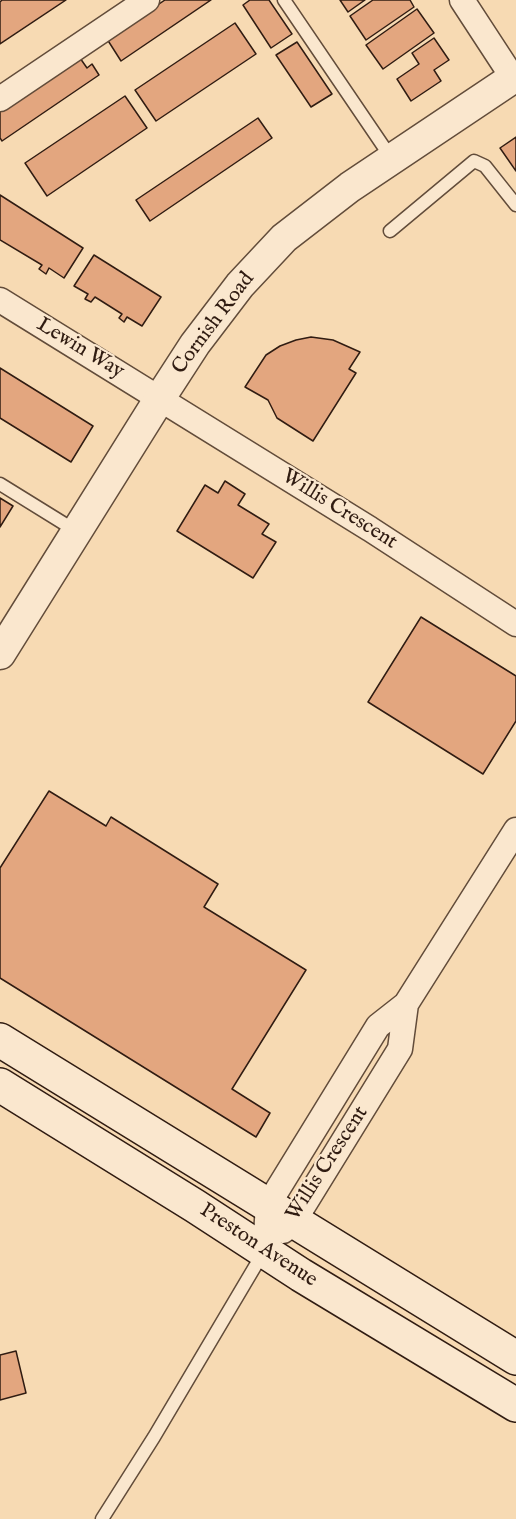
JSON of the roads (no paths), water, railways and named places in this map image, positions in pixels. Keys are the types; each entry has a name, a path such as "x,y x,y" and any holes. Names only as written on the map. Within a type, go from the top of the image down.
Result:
{"main road":[{"name":"Preston Avenue","path":"0,1040 516,1358"},
{"name":"Preston Avenue","path":"0,1085 265,1250 301,1275 516,1405"}],"street":[{"path":"0,99 147,0"},
{"path":"462,0 515,77"},
{"name":"Cornish Road","path":"0,654 195,344 240,285 284,238 355,183 515,77"},
{"name":"Lewin Way","path":"0,300 160,398"},
{"name":"Willis Crescent","path":"160,398 370,529 516,624"},
{"name":"Willis Crescent","path":"265,1250 281,1213 400,1049 406,1004 516,830"}],"lane":[{"path":"284,0 392,159"},
{"path":"390,231 474,161 485,166 516,205"},
{"path":"0,484 77,531"},
{"path":"102,1519 265,1250"}]}
